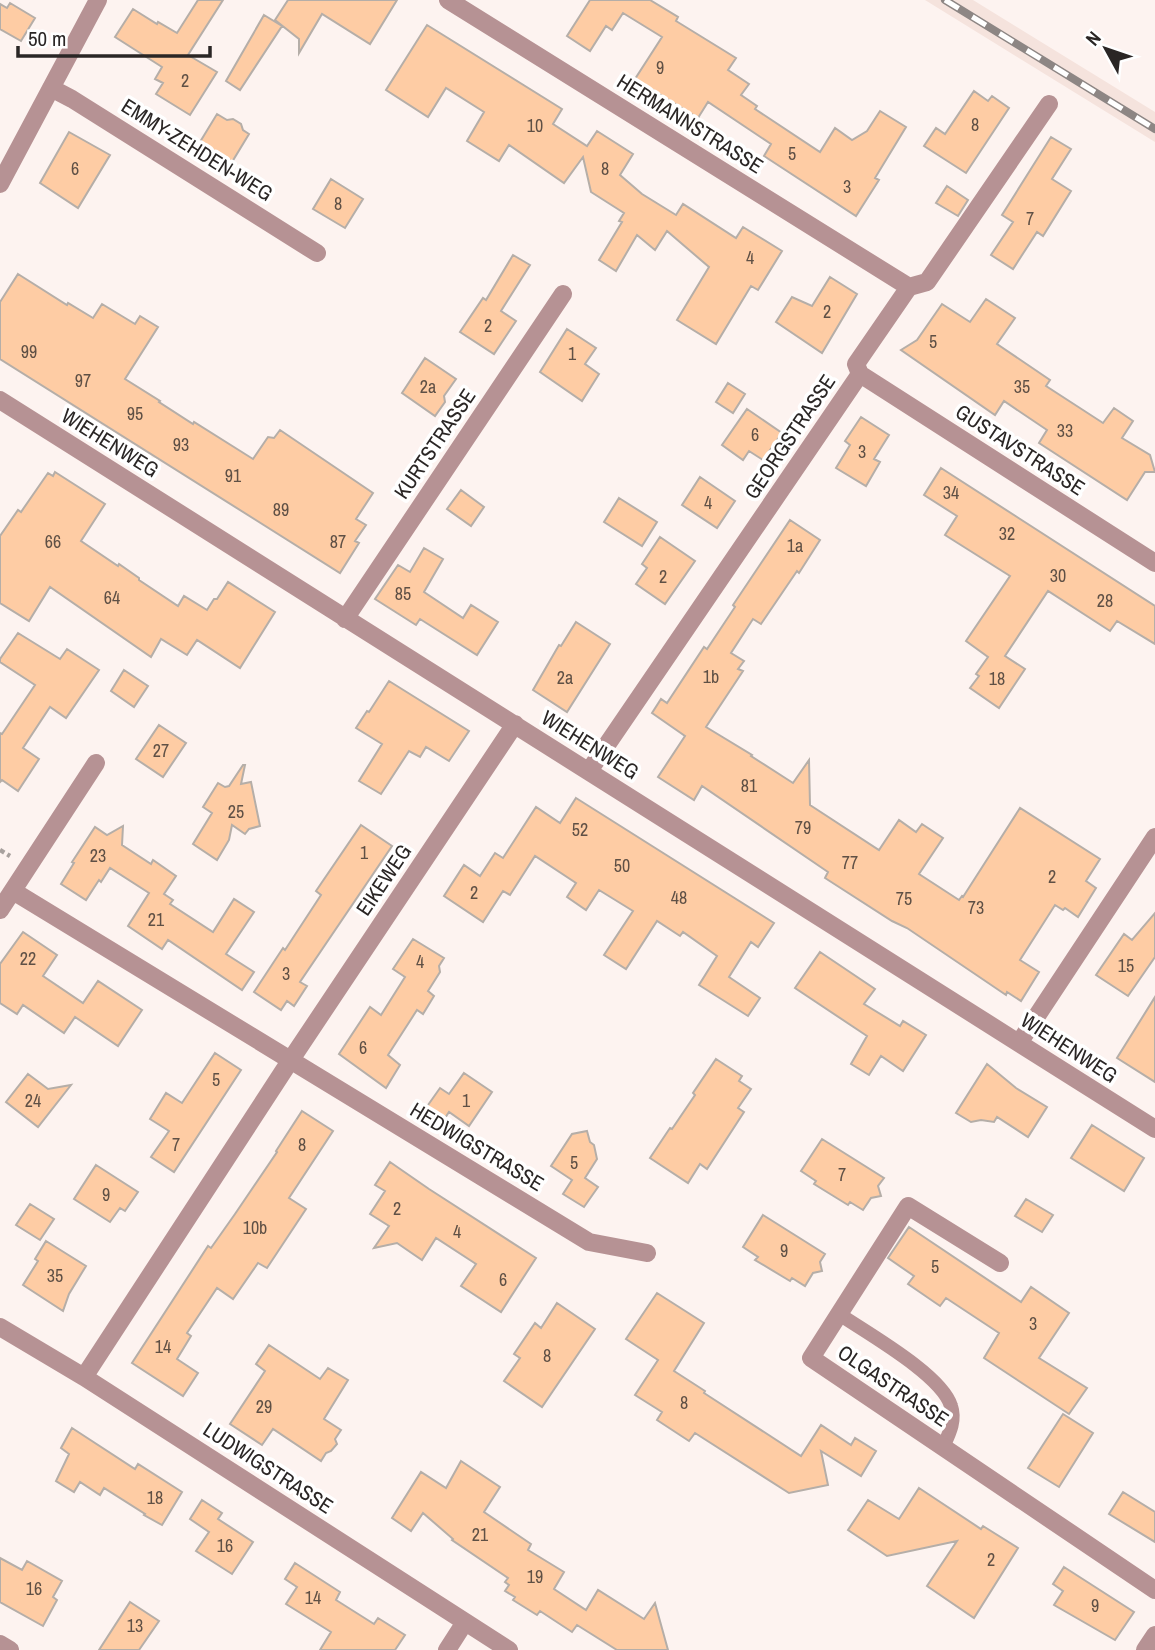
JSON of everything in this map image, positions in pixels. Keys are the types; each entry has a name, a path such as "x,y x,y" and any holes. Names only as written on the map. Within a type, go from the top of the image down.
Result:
{"street":[{"path":"0,184 98,0"},
{"name":"HERMANNSTRASSE","path":"448,0 909,287"},
{"name":"EMMY-ZEHDEN-WEG","path":"51,88 317,253"},
{"name":"GEORGSTRASSE","path":"589,771 860,374 856,364 909,287 927,282 1049,104"},
{"name":"KURTSTRASSE","path":"345,619 563,294"},
{"name":"GUSTAVSTRASSE","path":"860,374 1155,563"},
{"name":"WIEHENWEG","path":"0,400 1155,1129"},
{"name":"EIKEWEG","path":"84,1377 290,1061 515,724"},
{"path":"0,910 96,763"},
{"path":"1019,1043 1155,837"},
{"path":"13,891 290,1061"},
{"name":"HEDWIGSTRASSE","path":"290,1061 590,1242 647,1253"},
{"name":"OLGASTRASSE","path":"1000,1263 908,1206 811,1358 1155,1590"},
{"name":"LUDWIGSTRASSE","path":"0,1327 84,1377 509,1650"},
{"path":"447,1650 465,1622"},
{"path":"1145,1650 1155,1634"},
{"path":"0,1644 10,1650"}],"lane":[{"path":"839,1314 925,1372 940,1387 951,1406 953,1424 943,1447"}],"shaded area":[{"path":"925,0 973,0 1155,112 1155,142"}],"building":[{"path":"198,0 223,0 188,55 217,72 190,115 156,94 163,83 155,79 162,67 115,37 133,9 177,33"},
{"path":"288,0 397,0 370,44 322,14 299,53 299,39 275,20"},
{"path":"590,0 650,0 678,17 676,21 736,58 728,70 749,84 741,95 757,106 755,109 820,152 835,128 852,140 867,131 880,111 906,127 875,178 879,180 856,216 764,156 771,144 708,102 698,118 635,79 662,37 623,13 612,30 606,26 590,51 567,36"},
{"path":"10,3 35,18 21,41 0,29 0,4 7,8"},
{"path":"264,15 282,26 240,90 226,81"},
{"path":"427,25 562,109 553,124 587,146 597,131 633,154 620,175 642,194 676,215 683,204 736,238 743,227 782,251 758,290 751,286 716,344 677,320 709,267 667,231 655,250 637,235 616,271 599,260 622,222 619,221 624,213 591,192 583,157 564,183 509,145 499,161 467,141 484,112 446,88 428,117 386,90"},
{"path":"974,91 988,101 992,96 1009,108 966,173 924,146 936,128 945,134"},
{"path":"217,114 241,124 243,130 249,134 232,162 200,142"},
{"path":"69,132 110,155 78,208 40,183"},
{"path":"1051,137 1071,149 1052,179 1071,191 1043,236 1037,232 1013,269 991,255 1013,222 1002,215"},
{"path":"331,179 363,199 345,228 313,209"},
{"path":"947,186 968,200 958,216 936,203"},
{"path":"513,255 530,265 501,311 516,321 494,354 460,332 483,298 486,300"},
{"path":"18,274 93,318 102,304 135,324 140,316 158,327 125,379 193,424 194,422 253,459 268,437 274,438 280,430 373,493 356,519 366,525 355,541 359,543 340,573 0,359 0,302"},
{"path":"830,277 857,294 822,353 776,322 792,297 812,306"},
{"path":"986,299 1015,318 997,344 1050,380 1046,386 1103,423 1114,408 1133,421 1122,438 1150,455 1155,472 1145,472 1127,500 1039,443 1047,430 1004,401 995,415 901,350 917,340 942,304 970,322"},
{"path":"567,329 596,348 585,364 599,374 582,401 540,372"},
{"path":"425,358 456,379 435,416 402,393"},
{"path":"728,383 745,394 733,413 716,402"},
{"path":"747,409 782,433 763,460 749,451 743,460 722,445"},
{"path":"861,417 889,435 874,459 880,462 866,486 836,468 850,445 845,441"},
{"path":"941,468 1155,606 1155,644 1117,621 1110,631 1048,591 1005,656 1025,669 999,708 970,688 988,657 966,641 1010,576 945,535 957,516 924,495"},
{"path":"55,472 105,504 81,541 178,606 184,596 207,610 228,582 275,612 240,668 197,640 187,655 161,639 151,657 50,587 29,621 0,603 0,536 18,510 21,512 48,473 53,476"},
{"path":"700,477 735,501 717,528 682,505"},
{"path":"461,490 484,507 471,526 447,509"},
{"path":"619,498 657,522 642,546 604,522"},
{"path":"790,520 820,540 761,624 753,619 731,653 744,661 738,669 743,671 706,727 793,783 809,760 810,805 879,850 899,820 916,832 922,824 943,838 919,874 959,900 1020,808 1100,859 1086,881 1096,888 1078,917 1055,905 1020,960 1039,972 1021,1001 1007,992 1006,995 907,928 825,878 828,872 702,786 694,800 658,777 685,736 652,713 661,699 667,703 704,647 707,649"},
{"path":"660,537 695,561 665,604 636,584 647,568 642,564"},
{"path":"424,548 443,559 424,592 463,618 471,605 498,622 477,655 420,619 416,625 375,599 398,565 410,572"},
{"path":"576,622 610,644 567,712 533,690"},
{"path":"18,633 60,659 67,649 99,670 66,718 50,707 23,748 39,759 18,791 2,780 0,782 0,733 2,734 35,685 0,662 0,659"},
{"path":"124,670 148,686 134,707 111,691"},
{"path":"389,681 469,731 449,761 426,747 420,757 409,751 381,794 359,781 382,744 356,728"},
{"path":"159,725 186,743 163,777 136,759"},
{"path":"243,765 241,784 251,782 260,826 249,829 245,834 232,825 229,840 217,860 193,844 212,813 203,807 218,783 229,786"},
{"path":"576,798 774,923 758,947 751,942 729,977 760,998 748,1016 699,985 717,956 683,932 680,936 657,921 626,969 604,955 633,911 599,890 586,910 567,897 576,883 535,856 510,895 503,891 483,922 444,896 464,865 480,876 495,853 503,858 536,807 560,823"},
{"path":"361,825 392,846 300,982 307,986 294,1006 287,1001 281,1010 254,992 321,895 316,891"},
{"path":"123,826 122,845 151,864 153,860 176,876 164,894 173,900 170,904 213,932 234,899 254,912 226,954 254,972 242,990 168,940 162,949 128,926 149,893 110,868 86,900 61,884 95,827 107,835"},
{"path":"1155,913 1155,957 1128,996 1096,975 1124,934 1132,940"},
{"path":"23,932 57,955 43,976 83,1003 98,981 142,1010 118,1046 75,1017 64,1033 23,1005 17,1014 0,1003 0,964"},
{"path":"413,939 444,958 439,966 440,972 428,991 434,996 423,1014 417,1010 388,1055 400,1065 386,1088 339,1054 370,1007 381,1015 405,977 393,969"},
{"path":"820,952 875,989 864,1004 900,1026 903,1021 926,1035 903,1071 881,1056 869,1075 851,1064 867,1036 795,988"},
{"path":"1155,997 1155,1082 1117,1058"},
{"path":"215,1053 241,1070 174,1172 151,1157 169,1131 150,1119 166,1093 182,1103"},
{"path":"716,1059 742,1076 739,1081 751,1089 738,1108 744,1112 707,1169 700,1164 688,1183 650,1158 695,1095 693,1093"},
{"path":"987,1064 1016,1088 1047,1107 1028,1137 997,1117 994,1122 971,1122 956,1113"},
{"path":"464,1073 492,1092 469,1126 449,1112 439,1127 421,1115 440,1088 449,1094"},
{"path":"28,1074 48,1089 71,1085 38,1127 6,1102"},
{"path":"302,1111 333,1131 289,1198 306,1209 267,1268 258,1263 233,1299 217,1288 187,1333 191,1336 177,1359 198,1373 183,1396 132,1363 208,1246 211,1248 235,1214"},
{"path":"1092,1125 1144,1158 1124,1191 1071,1158"},
{"path":"587,1131 597,1159 585,1178 598,1187 584,1207 563,1194 572,1180 551,1166 572,1134"},
{"path":"822,1139 884,1178 878,1186 881,1196 871,1198 863,1210 850,1202 848,1205 814,1184 816,1181 801,1171"},
{"path":"390,1162 536,1258 501,1312 461,1286 476,1264 436,1238 422,1260 397,1243 374,1248 389,1226 370,1214 385,1191 375,1185"},
{"path":"96,1165 138,1192 125,1211 120,1208 110,1222 74,1199"},
{"path":"1026,1199 1053,1215 1042,1232 1015,1216"},
{"path":"30,1204 54,1219 40,1240 16,1225"},
{"path":"763,1215 825,1254 820,1262 822,1271 813,1273 805,1286 792,1278 790,1281 755,1260 758,1257 743,1247"},
{"path":"909,1227 1021,1302 1031,1287 1069,1313 1039,1358 1087,1388 1069,1414 984,1358 999,1333 946,1298 940,1306 908,1284 914,1276 888,1258"},
{"path":"46,1241 86,1266 69,1294 63,1311 23,1285 38,1261 35,1259"},
{"path":"657,1293 704,1323 674,1371 801,1456 821,1425 851,1445 855,1438 876,1451 861,1476 821,1451 828,1485 789,1493 695,1433 689,1441 657,1420 662,1412 635,1395 658,1360 626,1339"},
{"path":"557,1303 595,1329 542,1407 504,1381 520,1358 514,1354 535,1323 541,1328"},
{"path":"269,1345 320,1379 328,1368 348,1380 324,1419 341,1430 335,1439 337,1444 321,1461 273,1429 262,1445 230,1424 265,1371 256,1364"},
{"path":"1063,1414 1093,1433 1059,1487 1028,1468"},
{"path":"72,1428 135,1469 138,1464 182,1492 162,1525 104,1488 100,1495 80,1482 74,1492 56,1481 69,1454 61,1448"},
{"path":"461,1461 500,1487 484,1512 531,1544 528,1550 564,1572 554,1589 586,1610 598,1590 644,1619 655,1603 668,1650 617,1650 577,1625 572,1632 540,1611 537,1615 513,1600 515,1597 505,1591 509,1585 505,1582 508,1578 452,1540 423,1513 411,1531 392,1518 421,1472 446,1488"},
{"path":"919,1488 981,1529 983,1526 1018,1548 974,1618 927,1586 957,1541 887,1556 848,1530 868,1500 899,1519"},
{"path":"1123,1492 1155,1512 1155,1542 1109,1514"},
{"path":"202,1500 222,1513 218,1519 253,1542 232,1574 196,1551 209,1532 190,1519"},
{"path":"0,1558 22,1570 27,1561 62,1581 53,1597 57,1600 43,1626 0,1602"},
{"path":"295,1563 340,1592 336,1600 374,1624 378,1618 405,1635 395,1650 320,1650 331,1632 286,1604 297,1587 285,1579"},
{"path":"1064,1567 1134,1612 1115,1640 1054,1605 1063,1591 1053,1584"},
{"path":"130,1602 159,1621 139,1650 99,1650"}],"railway":[{"path":"945,0 1155,129"}]}
